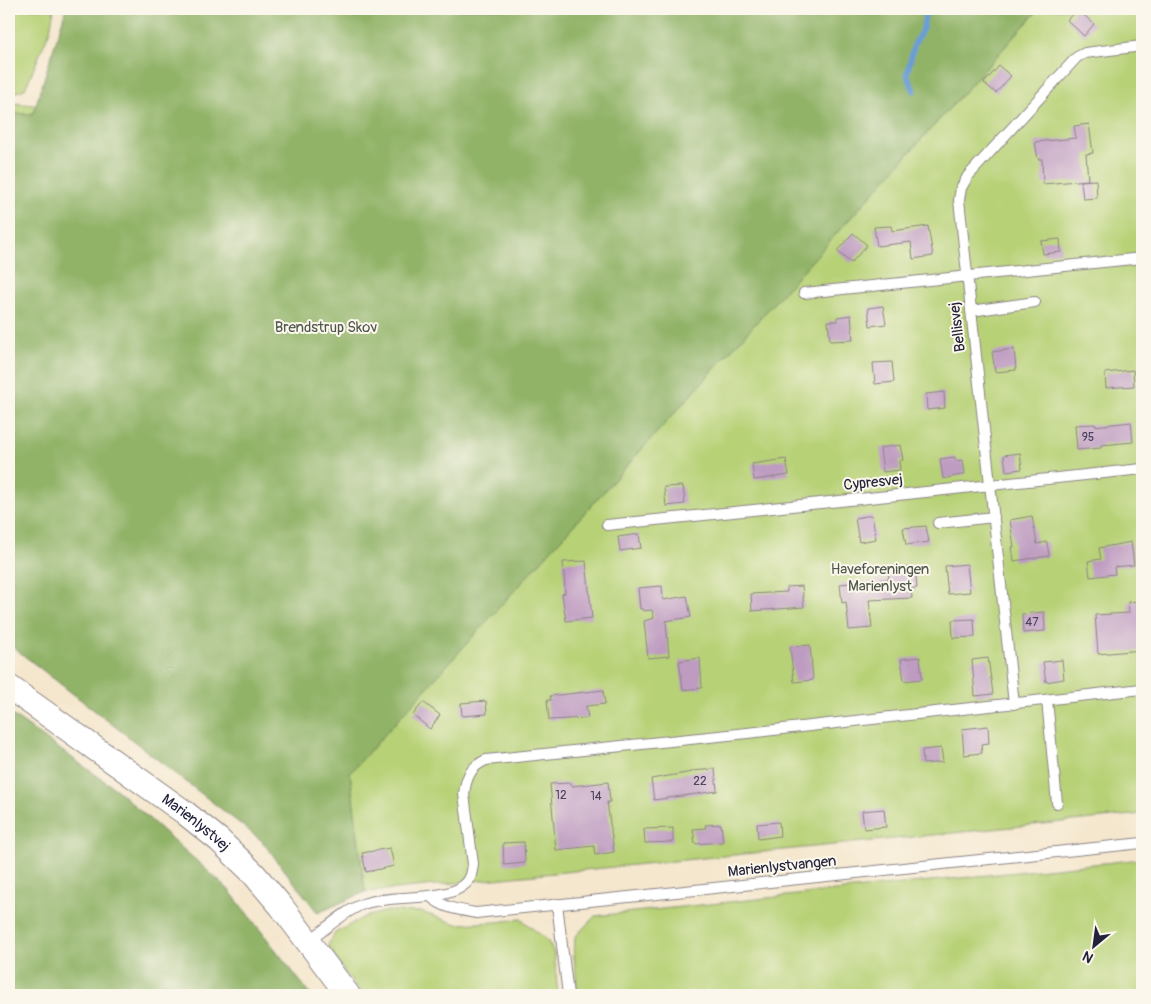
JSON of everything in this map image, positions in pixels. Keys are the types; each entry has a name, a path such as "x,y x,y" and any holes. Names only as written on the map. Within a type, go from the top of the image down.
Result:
{"street":[{"name":"Marienlystvej","path":"9,686 184,812 219,840 253,873 282,906 348,995"}],"lane":[{"name":"Bellisvej","path":"1014,704 970,311 959,200 961,188 968,176 1077,57 1085,53 1142,46"},
{"path":"804,293 1142,258"},
{"path":"970,311 1035,302"},
{"name":"Cypresvej","path":"607,525 1142,469"},
{"path":"938,523 994,517"},
{"path":"309,941 362,904 377,900 454,892 465,885 471,876 473,864 464,794 465,783 469,772 476,764 486,760 1142,690"},
{"path":"1047,700 1057,803"},
{"name":"Marienlystvangen","path":"430,896 437,902 455,910 476,913 1142,843"},
{"path":"557,904 568,995"}],"green space":[{"path":"9,9 54,9 50,30 25,89 13,93 9,92"},
{"name":"Brendstrup Skov","path":"66,9 1039,9 350,773 365,892 318,913 261,840 9,644 9,113 33,114"},
{"name":"Haveforeningen Marienlyst","path":"1039,9 1142,9 1142,814 365,892 349,773"},
{"path":"9,103 36,105 33,114 9,113"},
{"path":"9,713 117,790 228,889 311,995 9,995"},
{"path":"1142,859 1142,995 578,995 574,957 575,937 595,916"},
{"path":"387,911 421,912 457,924 521,919 547,940 554,952 558,995 362,995 328,945 335,933 364,917"}],"building":[{"path":"1077,9 1094,24 1084,36 1067,20"},
{"path":"999,66 1011,76 996,93 984,83"},
{"path":"1089,124 1093,153 1086,154 1088,180 1043,184 1042,159 1038,159 1035,142 1076,138 1074,126"},
{"path":"1096,180 1097,198 1083,199 1081,181"},
{"path":"891,226 892,231 928,226 933,256 913,259 911,242 877,246 874,227"},
{"path":"853,233 867,245 851,263 837,251"},
{"path":"1060,239 1061,252 1043,254 1041,241"},
{"path":"883,306 886,324 870,326 868,308"},
{"path":"851,315 853,340 830,341 828,321 837,321 837,317"},
{"path":"1014,349 1016,370 995,372 992,352"},
{"path":"892,362 894,382 875,384 873,363"},
{"path":"1133,370 1134,386 1106,388 1105,373"},
{"path":"944,392 945,408 927,410 926,394"},
{"path":"1131,422 1133,442 1101,445 1101,448 1077,450 1075,425 1095,424 1095,426"},
{"path":"900,445 903,460 899,461 900,470 883,472 880,448"},
{"path":"1020,453 1022,469 1006,471 1004,455"},
{"path":"955,457 956,461 963,460 965,474 943,479 940,459"},
{"path":"786,459 789,475 754,480 752,464"},
{"path":"683,486 685,504 666,506 664,487"},
{"path":"872,515 876,539 859,542 855,518"},
{"path":"1032,516 1037,544 1047,542 1049,556 1014,561 1010,520"},
{"path":"926,526 929,542 906,545 903,528"},
{"path":"639,534 641,548 620,551 618,537"},
{"path":"1131,542 1134,565 1114,567 1115,574 1090,577 1088,561 1101,559 1099,548"},
{"path":"586,561 592,618 566,621 562,594 565,593 563,562"},
{"path":"967,564 970,592 948,594 945,566"},
{"path":"915,567 917,588 911,589 912,598 869,600 872,628 849,630 846,602 842,603 840,584 889,579 888,569"},
{"path":"662,586 663,600 687,596 691,617 666,621 669,656 648,658 644,621 654,618 652,610 643,611 643,609 640,609 638,588"},
{"path":"802,586 804,607 752,611 751,594 787,592 787,587"},
{"path":"1142,601 1142,650 1098,654 1095,615 1129,613 1128,602"},
{"path":"1044,612 1045,631 1023,633 1022,614"},
{"path":"974,619 975,637 953,638 952,620"},
{"path":"810,645 813,680 794,682 790,647"},
{"path":"920,657 922,679 904,681 901,659"},
{"path":"700,658 702,688 683,690 679,661"},
{"path":"988,658 993,694 975,696 972,660"},
{"path":"1062,660 1064,679 1046,682 1043,662"},
{"path":"603,690 605,704 586,706 588,718 549,720 547,700 551,700 550,696"},
{"path":"486,701 487,714 462,716 461,703"},
{"path":"423,702 440,715 430,729 413,715"},
{"path":"988,726 989,743 981,744 982,753 964,755 962,729"},
{"path":"941,748 943,762 923,764 922,750"},
{"path":"715,769 717,791 654,800 651,779 692,771"},
{"path":"608,782 610,802 607,802 614,852 595,855 594,846 556,850 550,784 571,783 572,786"},
{"path":"884,809 886,827 864,829 862,811"},
{"path":"779,822 780,836 758,839 757,824"},
{"path":"721,824 723,842 695,844 693,829 706,828 705,825"},
{"path":"673,828 673,842 645,843 644,829"},
{"path":"524,842 525,863 504,865 503,843"},
{"path":"390,848 394,866 366,872 362,853"}],"waterway":[{"path":"914,91 907,74 914,45 923,28 926,9"}]}
